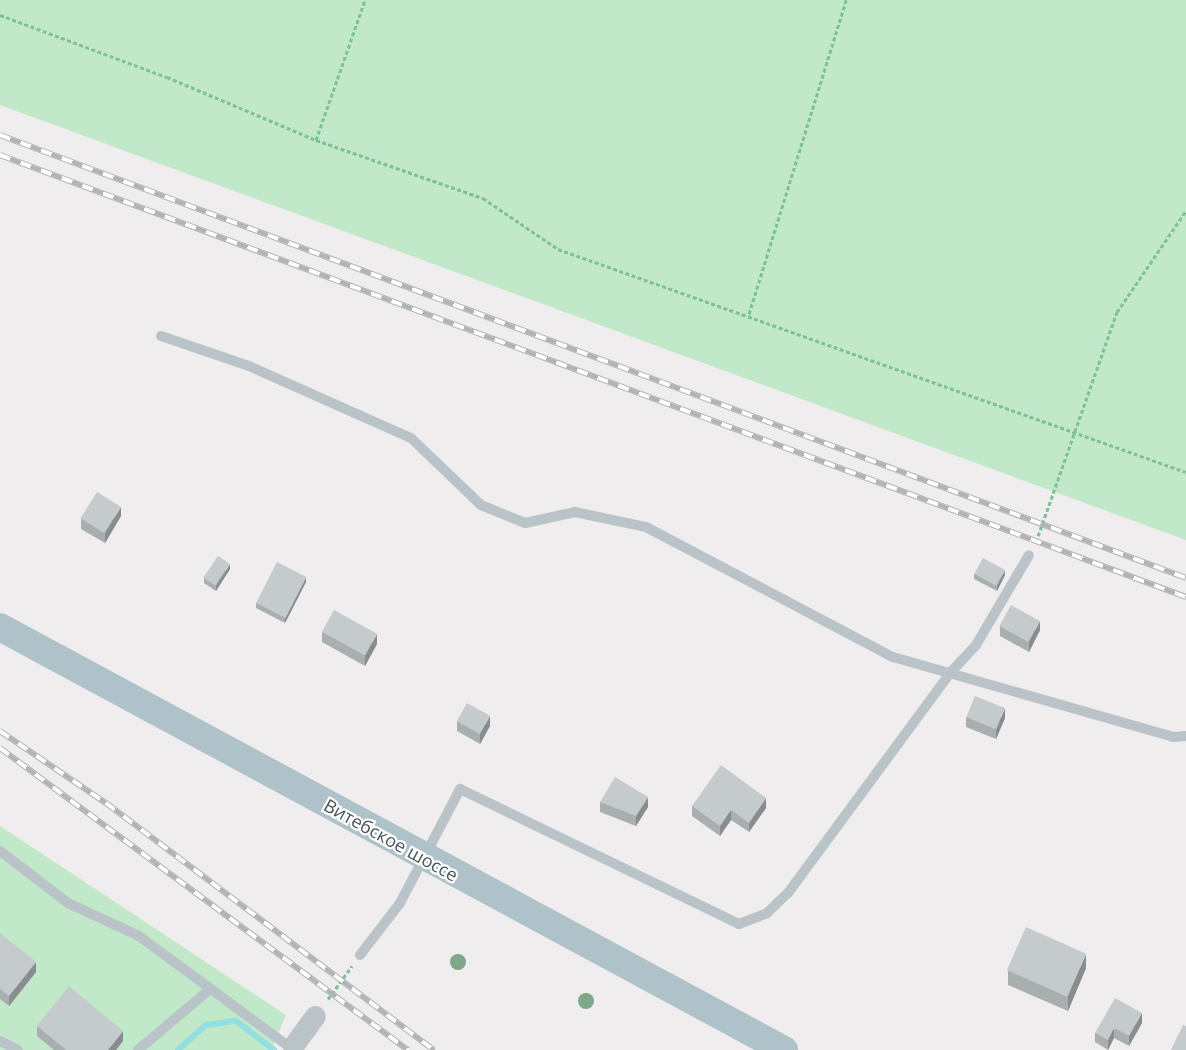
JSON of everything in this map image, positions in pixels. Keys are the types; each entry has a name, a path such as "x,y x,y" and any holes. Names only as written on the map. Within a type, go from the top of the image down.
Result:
{"main road":[{"name":"Витебское шоссе","path":"0,627 424,858 784,1050"}],"street":[{"path":"292,1048 315,1016"}],"lane":[{"path":"161,336 249,366 411,438 480,505 525,523 575,512 646,527 892,657 951,672 1173,737 1186,736"},
{"path":"360,956 400,903 460,789 739,924 767,913 788,893 951,672 976,645 1029,555"},
{"path":"0,851 68,903 139,936 209,990 292,1048"},
{"path":"138,1050 209,990"},
{"path":"0,1042 18,1050"}],"path":[{"path":"316,140 365,0"},
{"path":"749,314 846,0"},
{"path":"0,15 167,77 316,140 483,198 558,249 749,314 1074,434 1186,472"},
{"path":"1029,555 1044,525 1117,312 1186,211"},
{"path":"315,1016 360,956"}],"green space":[{"path":"0,0 1186,0 1186,540 0,105"},
{"path":"0,826 286,1015 271,1050 0,1050"}],"building":[{"path":"97,492 121,507 104,533 81,518"},
{"path":"218,556 230,564 215,585 203,578"},
{"path":"983,558 1005,570 996,586 974,574"},
{"path":"277,562 306,577 286,618 256,603"},
{"path":"1011,605 1040,621 1028,642 999,626"},
{"path":"334,610 377,634 365,656 322,632"},
{"path":"975,696 1005,708 996,729 966,717"},
{"path":"467,703 490,716 480,734 457,721"},
{"path":"721,765 766,798 749,823 731,810 720,826 692,806"},
{"path":"615,777 648,797 636,816 600,802"},
{"path":"1026,927 1086,954 1067,997 1007,970"},
{"path":"0,933 36,962 9,996 0,989"},
{"path":"69,986 123,1031 108,1050 66,1050 37,1026"},
{"path":"1115,998 1142,1013 1129,1036 1114,1028 1108,1040 1095,1033"},
{"path":"1183,1025 1186,1026 1186,1050 1171,1050"}],"waterway":[{"path":"178,1050 206,1025 236,1021 274,1050"}],"railway":[{"path":"0,135 1186,578"},
{"path":"0,155 1186,597"},
{"path":"0,731 106,803 434,1050"},
{"path":"0,748 408,1050"}]}
